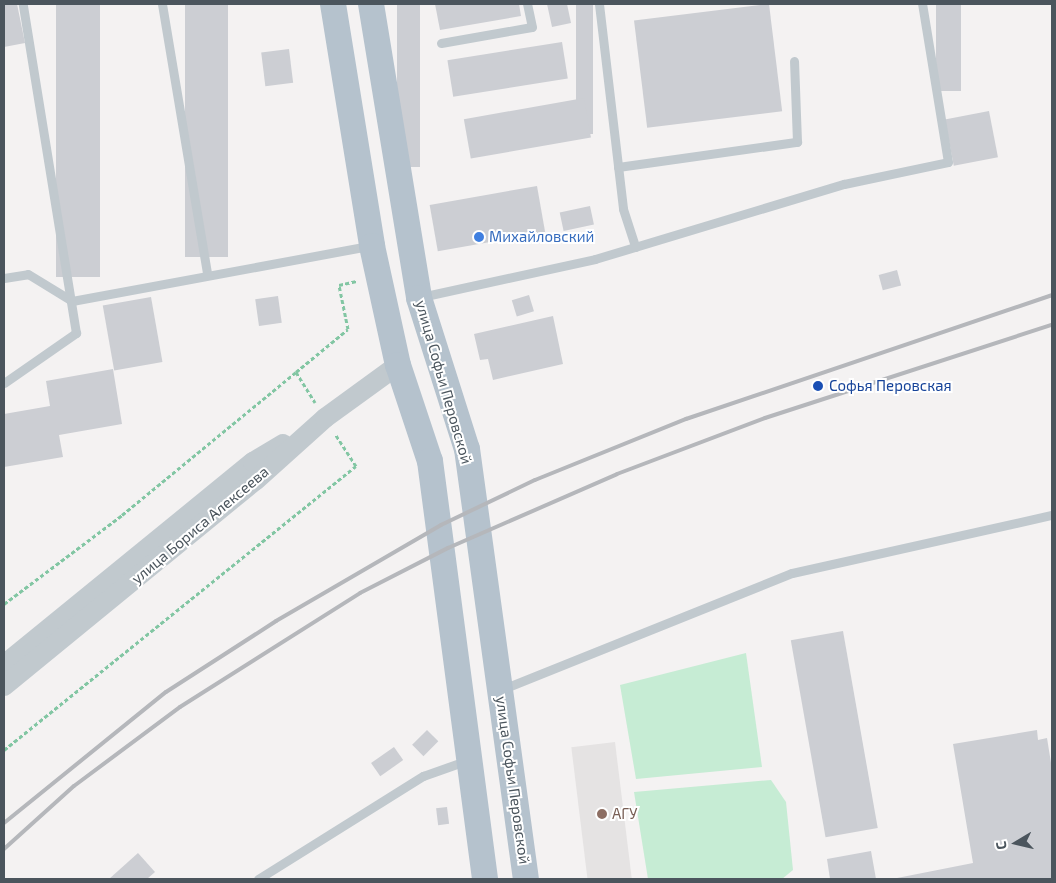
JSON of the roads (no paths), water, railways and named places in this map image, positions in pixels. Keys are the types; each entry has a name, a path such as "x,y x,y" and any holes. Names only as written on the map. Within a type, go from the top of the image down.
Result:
{"main road":[{"path":"333,4 378,276 398,365 430,461 485,879"},
{"name":"улица Софьи Перовской","path":"371,4 419,298 467,449 526,879"},
{"path":"398,365 419,298"},
{"path":"463,702 500,690"}],"street":[{"name":"улица Бориса Алексеева","path":"4,686 256,480 325,418 398,365"},
{"path":"4,664 253,462 325,418"}],"lane":[{"path":"4,383 76,333 23,4"},
{"path":"162,4 207,274"},
{"path":"441,43 532,27 527,4"},
{"path":"599,4 623,209 636,247"},
{"path":"419,298 636,247 844,184 948,162 922,4"},
{"path":"618,166 797,142 794,61"},
{"path":"4,278 28,274 72,301 207,274 372,246"},
{"path":"500,690 792,573 1052,515"},
{"path":"258,879 422,776 470,759"}],"railway":[{"path":"4,823 166,692 276,621 441,525 535,480 686,419 1052,295"},
{"path":"4,849 74,786 180,707 360,593 448,548 617,474 765,418 1052,325"}],"place":[{"name":"Михайловский","path":"479,237"},
{"name":"Софья Перовская","path":"818,386"},
{"name":"АГУ","path":"602,814"}]}
